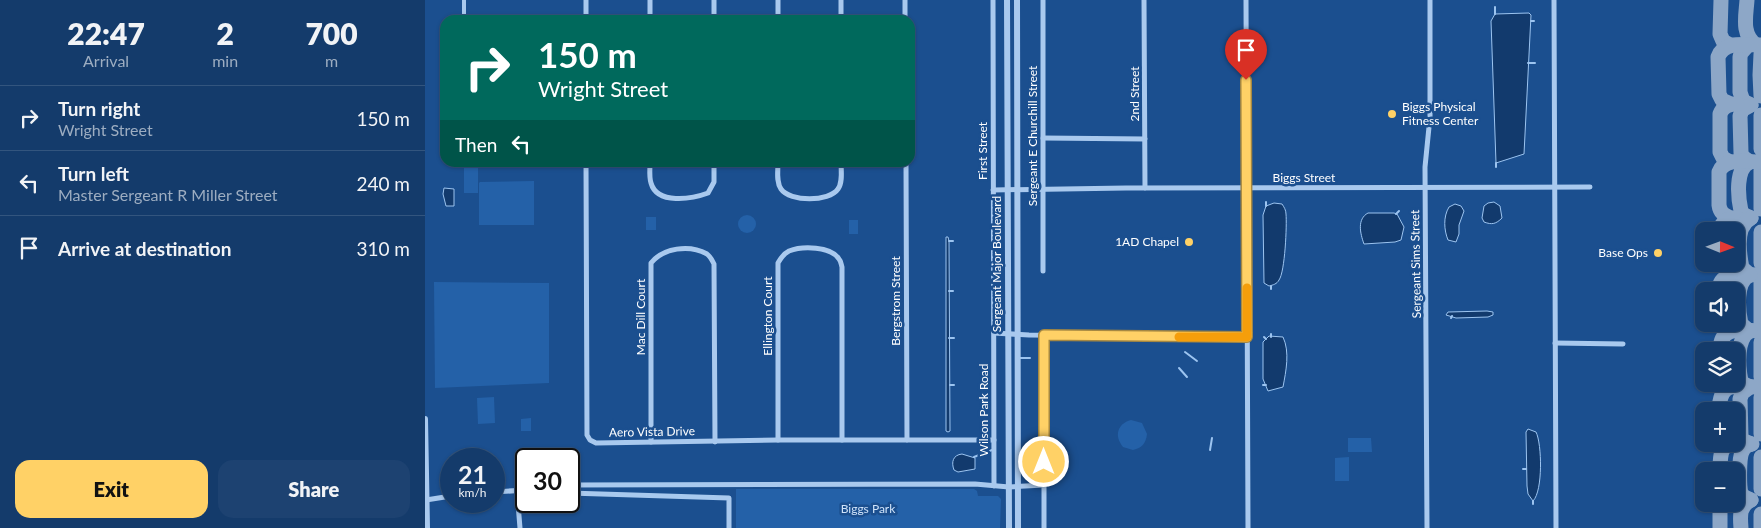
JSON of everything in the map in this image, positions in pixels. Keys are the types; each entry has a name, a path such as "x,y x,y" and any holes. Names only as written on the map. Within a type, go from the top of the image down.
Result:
{"street":[{"path":"464,0 464,15"},
{"path":"586,0 586,15"},
{"path":"650,0 650,15"},
{"path":"714,0 714,15"},
{"path":"778,0 778,15"},
{"path":"841,0 841,15"},
{"path":"905,0 905,15"},
{"name":"First Street","path":"993,0 994,333"},
{"name":"Sergeant Major Boulevard","path":"1007,0 1009,528"},
{"name":"Sergeant Major Boulevard","path":"1017,0 1018,528"},
{"name":"Sergeant E Churchill Street","path":"1043,0 1043,271"},
{"name":"2nd Street","path":"1144,0 1145,188"},
{"path":"1246,0 1248,528"},
{"name":"Sergeant Sims Street","path":"1427,528 1425,167 1430,117 1430,0"},
{"path":"1554,0 1556,528"},
{"path":"1043,138 1145,139"},
{"name":"Aero Vista Drive","path":"586,167 587,435 590,440 596,443 778,440 994,440"},
{"path":"650,167 650,182 655,192 668,198 683,199 698,197 708,193 714,182 714,167"},
{"path":"778,167 778,182 781,189 787,195 809,199 830,195 838,189 841,180 841,167"},
{"name":"Bergstrom Street","path":"906,167 907,440"},
{"name":"Biggs Street","path":"993,190 1590,187"},
{"name":"Ellington Court","path":"778,440 778,263 781,257 789,252 810,248 831,252 839,259 842,267 842,440"},
{"name":"Mac Dill Court","path":"651,442 651,263 657,255 682,249 696,250 708,255 714,264 715,442"},
{"path":"994,333 1247,337"},
{"name":"Wilson Park Road","path":"994,333 994,486"},
{"path":"1044,335 1044,528"},
{"path":"1555,343 1623,344"},
{"path":"425,418 427,528"},
{"path":"580,485 1044,485"},
{"path":"580,493 729,498 729,528"},
{"path":"426,500 440,498"},
{"path":"519,513 520,528"}],"green space":[{"path":"464,167 478,167 478,193 464,193"},
{"path":"534,181 534,225 479,225 480,182"},
{"path":"747,215 753,218 756,224 753,230 747,233 741,230 738,224 741,218"},
{"path":"646,217 656,217 656,230 646,230"},
{"path":"849,220 858,220 858,234 849,234"},
{"path":"434,282 549,283 549,383 435,388"},
{"path":"494,397 495,423 478,424 477,398"},
{"path":"531,418 531,431 521,431 521,419"},
{"path":"1131,420 1142,423 1147,434 1143,445 1133,450 1123,447 1118,439 1120,427"},
{"path":"1348,438 1371,438 1372,452 1348,452"},
{"path":"1349,457 1349,481 1335,481 1335,458"},
{"name":"Biggs Park","path":"736,489 974,489 977,491 978,496 998,496 1001,499 1000,528 736,528"}],"shaded area":[{"path":"1529,13 1531,15 1524,154 1496,163 1491,21 1495,14"},
{"path":"444,188 454,189 454,206 446,206 443,194"},
{"path":"1494,202 1500,206 1502,218 1494,223 1484,222 1482,218 1484,206"},
{"path":"1274,203 1282,204 1285,210 1286,238 1281,275 1277,282 1269,286 1264,283 1263,215 1266,206"},
{"path":"1455,204 1461,206 1464,211 1456,242 1448,240 1445,223 1449,207"},
{"path":"1368,213 1397,214 1404,227 1401,240 1364,244 1361,223"},
{"path":"946,237 948,237 949,241 950,431 948,432 946,431"},
{"path":"1448,312 1493,312 1493,315 1488,317 1456,318 1446,315"},
{"path":"1269,336 1283,337 1287,355 1283,387 1268,391 1263,379 1263,342"},
{"path":"1528,429 1536,432 1541,467 1539,488 1533,501 1528,494 1527,486 1526,432"},
{"path":"962,454 975,458 975,469 958,472 954,470 953,459"}],"waterway":[{"path":"1495,7 1495,14"},
{"path":"1528,63 1535,63"},
{"path":"1396,214 1399,211"},
{"path":"949,338 954,338"},
{"path":"1185,352 1197,361"},
{"path":"1020,358 1030,358"},
{"path":"1179,368 1187,377"},
{"path":"1210,450 1212,438"},
{"path":"974,457 992,450"}],"taxiway":[{"path":"1721,0 1720,34 1723,41 1730,45"},
{"path":"1747,0 1746,30 1751,41 1756,45"},
{"path":"1731,104 1722,100 1719,94 1718,57 1725,48 1730,46 1742,44 1761,45"},
{"path":"1748,45 1740,57 1740,92 1743,101 1751,105"},
{"path":"1761,54 1761,96"},
{"path":"1730,162 1723,158 1720,152 1720,114 1727,106 1737,104"},
{"path":"1751,105 1742,110 1740,116 1741,153 1750,162 1742,170 1739,184 1741,211 1744,215 1751,218"},
{"path":"1761,115 1761,149"},
{"path":"1731,218 1720,210 1719,172 1722,167 1731,162 1761,162"},
{"path":"1761,170 1761,209"},
{"path":"1724,222 1737,218"},
{"path":"1749,331 1741,324 1739,311 1740,289 1745,278 1750,275 1742,268 1739,240 1742,227 1751,218"},
{"path":"1761,232 1761,263"},
{"path":"1721,282 1728,276 1741,274 1761,275"},
{"path":"1761,283 1761,323"},
{"path":"1721,342 1724,336 1733,331 1761,331"},
{"path":"1750,331 1745,335 1740,346 1739,368 1741,381 1750,387"},
{"path":"1761,342 1761,377"},
{"path":"1720,402 1722,394 1731,387 1761,387"},
{"path":"1750,387 1742,393 1740,399 1741,437 1744,441 1751,444"},
{"path":"1761,397 1761,434"},
{"path":"1751,444 1745,447 1740,460 1741,493 1751,500"},
{"path":"1720,462 1721,454 1726,446 1752,444"},
{"path":"1761,457 1761,489"},
{"path":"1741,528 1742,508 1751,500"},
{"path":"1720,512 1720,528"},
{"path":"1761,514 1761,528"}],"slow traffic":[{"path":"1179,337 1247,337 1247,288"}],"place":[{"name":"Biggs Physical Fitness Center","path":"1392,114"},
{"name":"1AD Chapel","path":"1189,242"},
{"name":"Base Ops","path":"1658,253"}],"route":[{"path":"1044,462 1044,335 1247,337 1246,80"}]}
